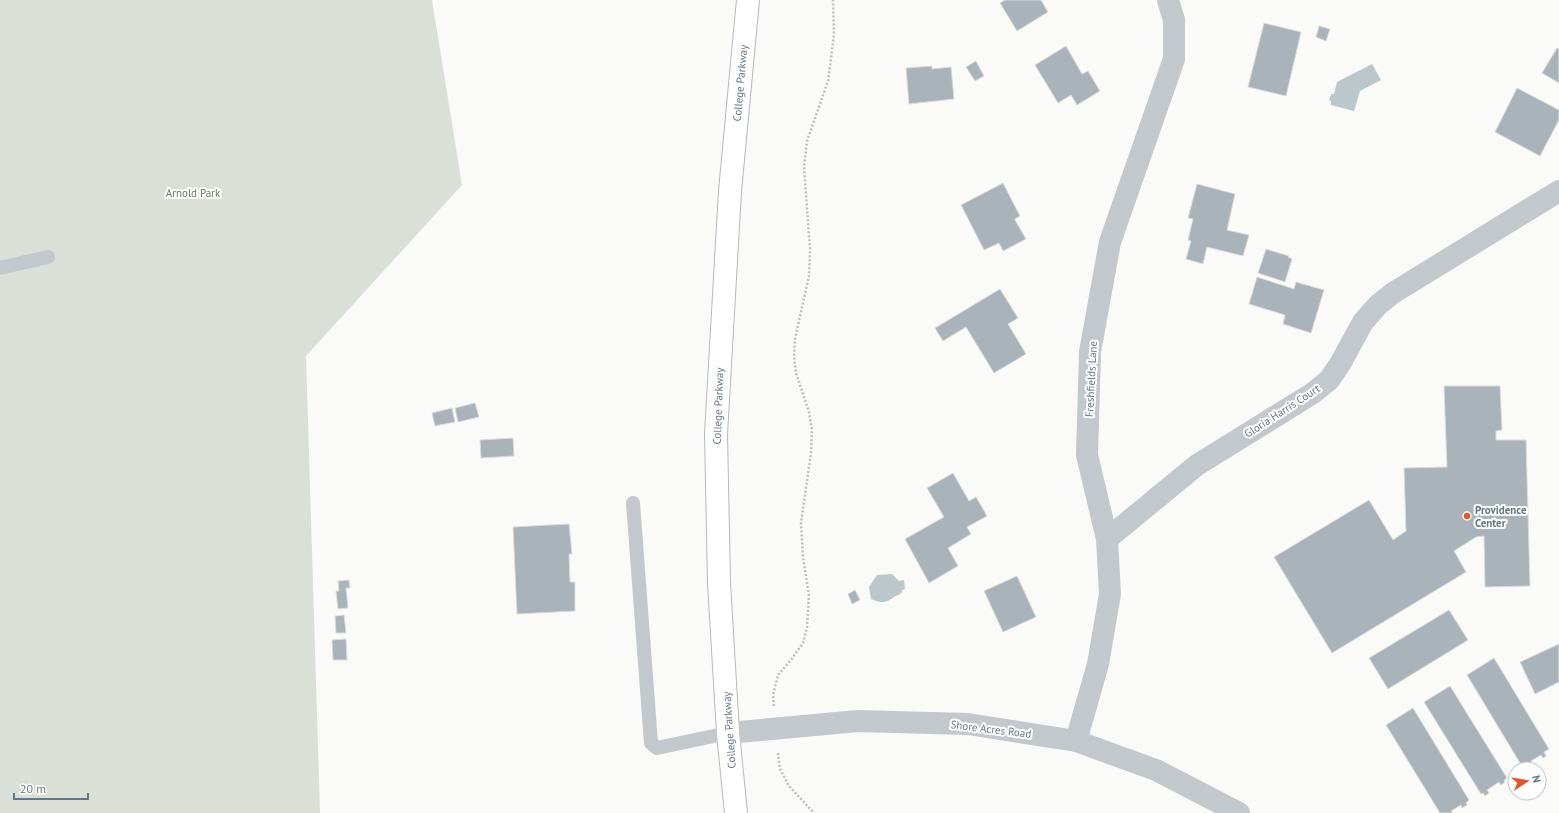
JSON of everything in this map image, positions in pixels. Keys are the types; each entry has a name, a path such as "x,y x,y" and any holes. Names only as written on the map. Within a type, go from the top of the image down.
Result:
{"main road":[{"name":"College Parkway","path":"736,813 728,733 719,583 716,434 730,191 748,0"}],"street":[{"name":"Freshfields Lane","path":"1076,741 1098,664 1110,594 1106,539 1087,455 1090,352 1110,242 1174,59 1174,20 1168,0"},
{"name":"Gloria Harris Court","path":"1106,539 1197,465 1313,393 1329,380 1340,364 1363,322 1378,305 1393,293 1559,191"},
{"name":"Shore Acres Road","path":"728,733 858,721 968,724 1076,741 1156,770 1239,813"}],"lane":[{"path":"0,268 48,257"},
{"path":"633,503 651,743 657,748 728,733"}],"path":[{"path":"773,695 778,675 803,643 808,628 809,596 803,557 801,523 811,453 812,430 809,412 796,373 794,357 795,339 809,276 810,249 804,168 807,141 828,81 834,35 833,0"},
{"path":"780,769 789,786 814,813"}],"green space":[{"name":"Arnold Park","path":"0,0 432,0 462,185 306,356 320,813 0,813"}],"shaded area":[{"path":"1372,64 1381,80 1360,91 1354,111 1331,105 1331,101 1329,100 1331,94 1334,94 1337,82"},
{"path":"892,574 899,581 904,580 905,589 902,590 900,594 885,602 871,599 869,587 877,575"}],"building":[{"path":"1005,0 1041,0 1048,12 1017,31 1000,3"},
{"path":"1264,23 1301,32 1286,96 1248,87"},
{"path":"1319,26 1330,29 1326,41 1316,37"},
{"path":"1066,46 1082,74 1088,71 1100,91 1077,105 1071,95 1058,103 1035,65"},
{"path":"1557,48 1559,49 1559,83 1542,73"},
{"path":"976,61 984,76 975,81 966,67"},
{"path":"932,66 932,69 951,67 954,99 909,104 906,68"},
{"path":"1517,88 1559,110 1559,120 1540,156 1495,132"},
{"path":"1003,183 1020,216 1015,220 1026,239 1003,251 999,243 984,250 961,205"},
{"path":"1197,184 1235,194 1227,230 1249,235 1243,256 1207,247 1203,264 1186,259 1191,241 1188,240 1193,219 1188,218"},
{"path":"1266,249 1289,256 1288,257 1292,259 1285,282 1258,273"},
{"path":"1257,277 1294,289 1296,282 1324,290 1311,333 1283,324 1285,315 1249,304"},
{"path":"1000,289 1018,318 1008,324 1026,354 994,373 966,327 943,341 935,328"},
{"name":"Providence Center","path":"1444,386 1500,386 1502,430 1496,431 1496,440 1526,440 1530,586 1485,587 1484,536 1476,537 1454,551 1466,572 1332,653 1274,557 1369,500 1393,540 1406,531 1404,468 1447,467"},
{"path":"475,403 479,417 458,422 455,408"},
{"path":"452,408 455,422 435,426 432,413"},
{"path":"513,438 514,456 481,458 480,440"},
{"path":"953,473 969,501 976,497 987,516 967,527 971,534 948,548 958,566 929,583 905,539 944,517 927,488"},
{"path":"569,524 572,554 569,554 570,582 575,582 575,611 517,614 513,527"},
{"path":"1017,576 1036,617 1003,632 984,591"},
{"path":"349,580 350,588 346,588 348,608 338,609 336,591 339,591 338,581"},
{"path":"855,590 860,600 852,604 848,594"},
{"path":"1449,610 1468,640 1388,689 1369,658"},
{"path":"344,615 346,633 336,633 335,616"},
{"path":"346,639 347,660 333,660 332,640"},
{"path":"1559,644 1559,682 1535,694 1520,662"},
{"path":"1494,658 1549,749 1544,752 1546,756 1543,758 1541,755 1531,761 1519,761 1467,675"},
{"path":"1450,686 1507,778 1504,780 1505,782 1501,785 1499,782 1487,790 1489,793 1485,796 1483,793 1481,794 1424,702"},
{"path":"1413,708 1469,800 1466,803 1467,805 1462,808 1461,805 1451,811 1453,813 1440,813 1386,725"}],"place":[{"name":"Providence Center","path":"1467,516"}]}
